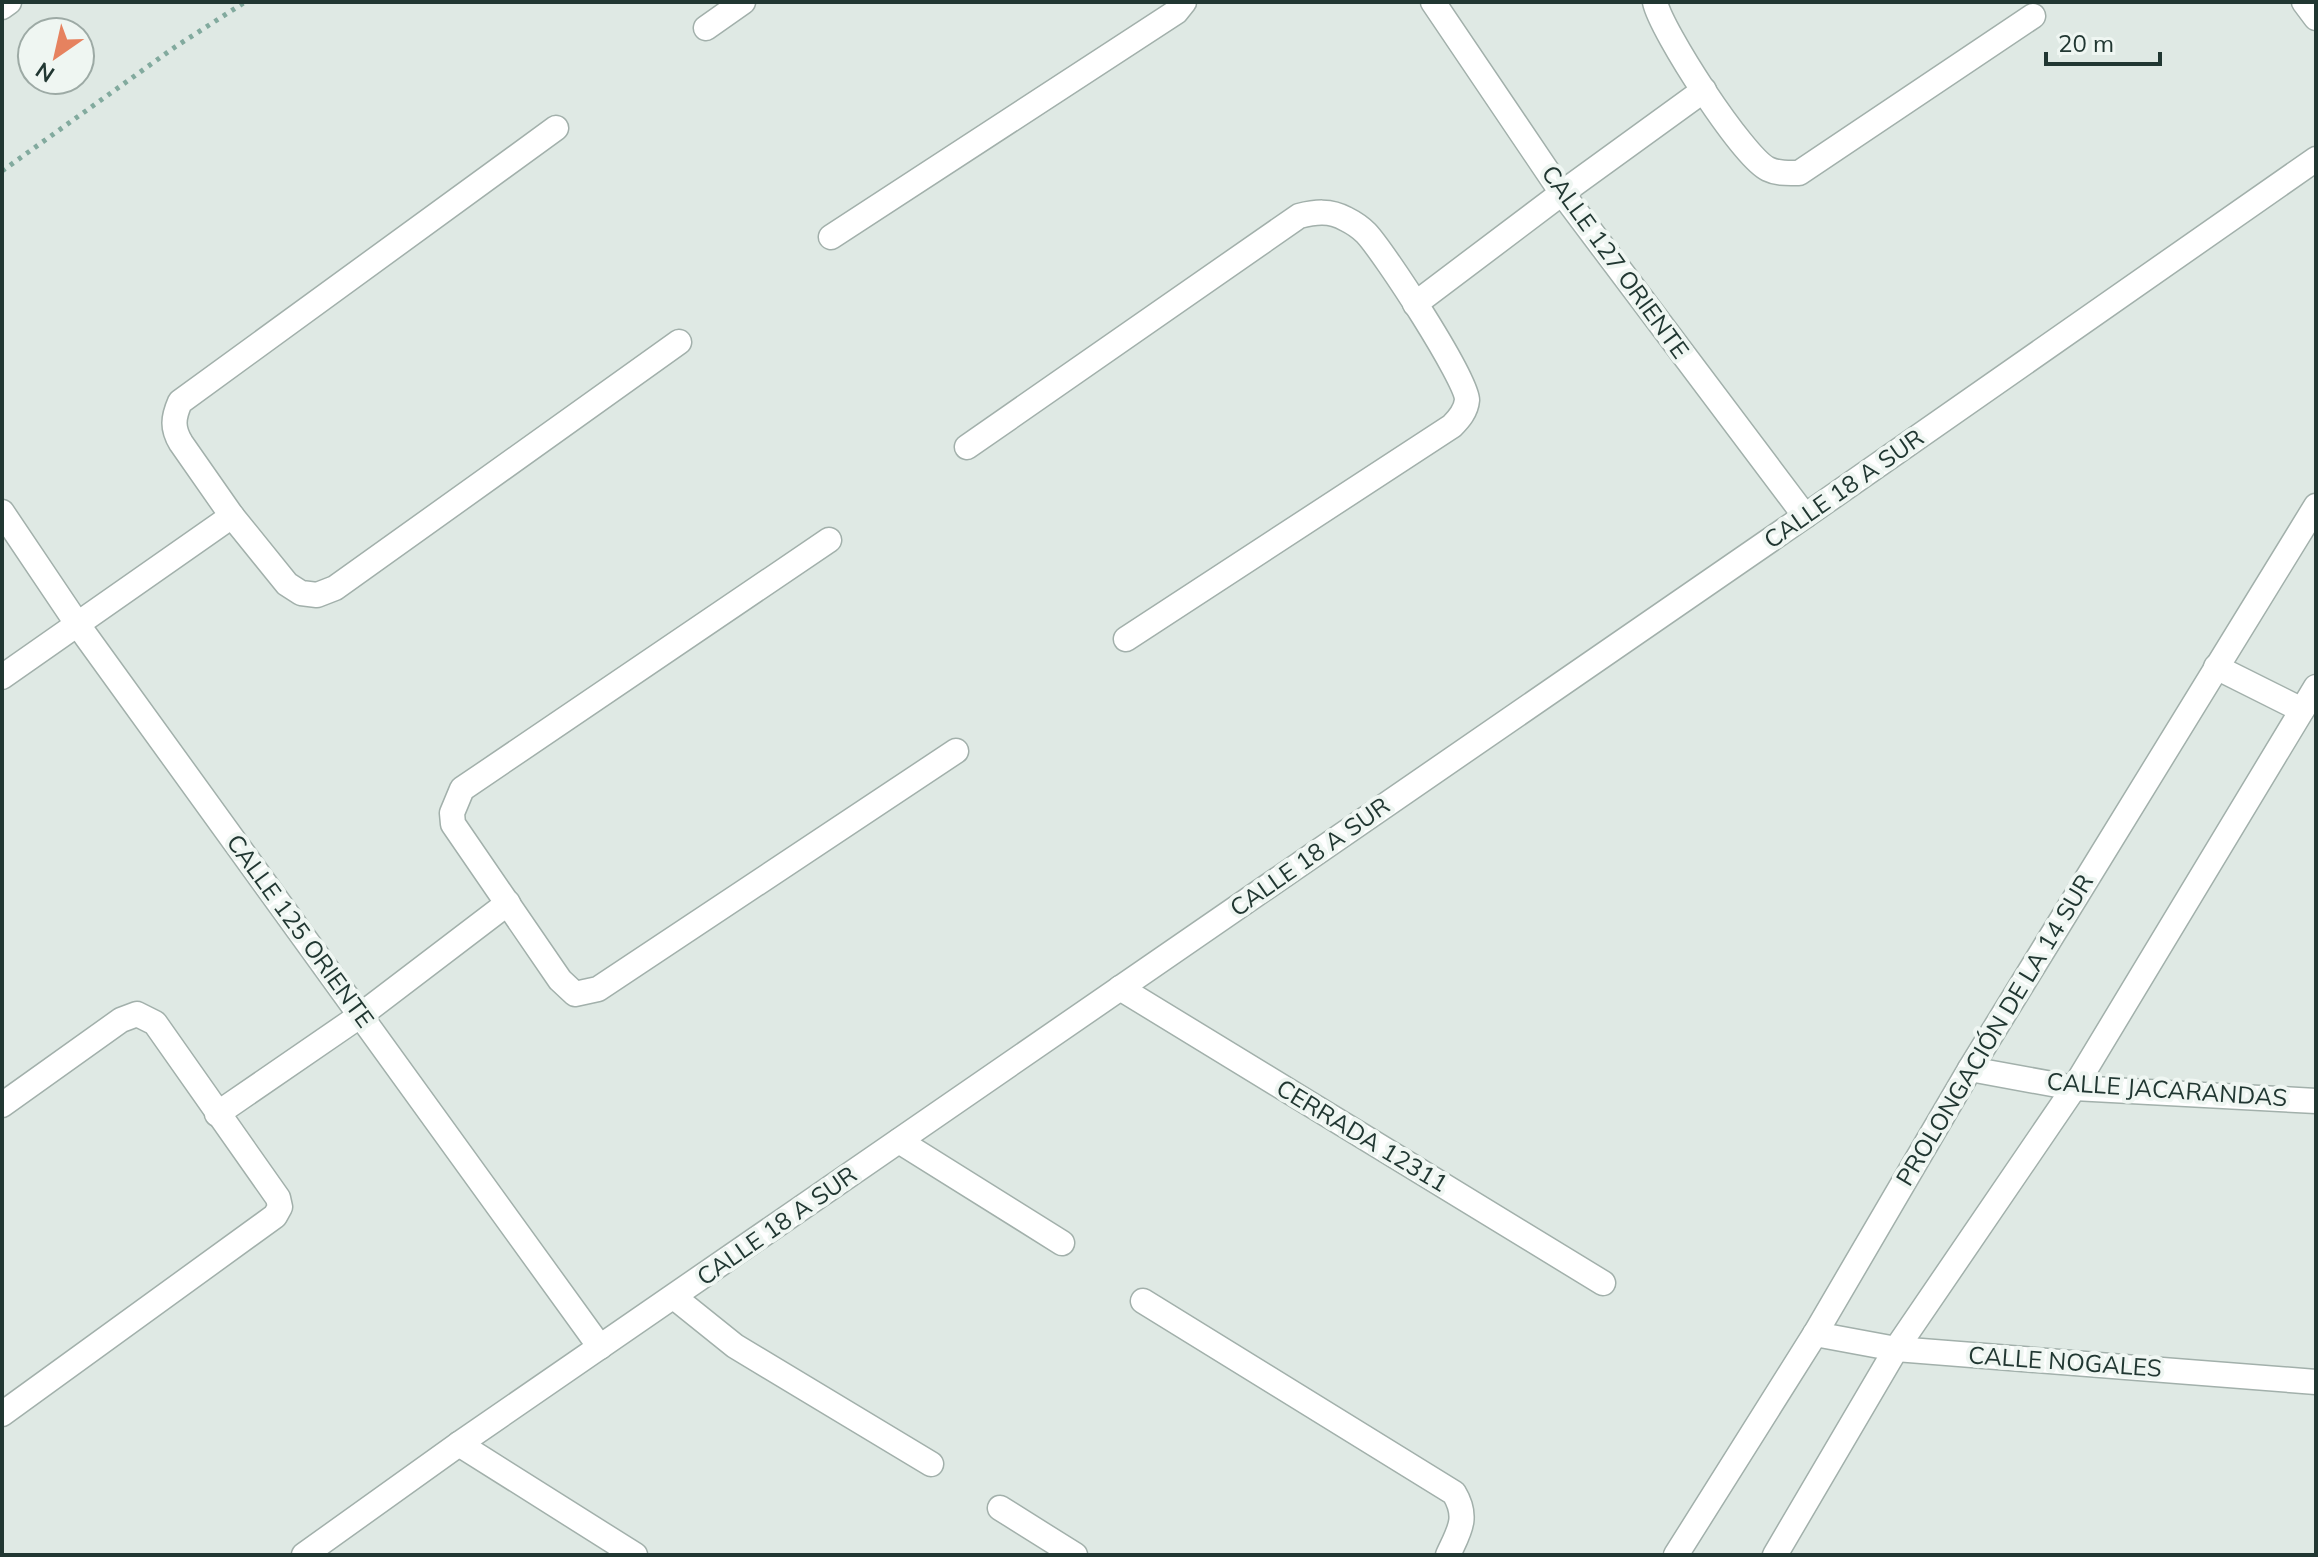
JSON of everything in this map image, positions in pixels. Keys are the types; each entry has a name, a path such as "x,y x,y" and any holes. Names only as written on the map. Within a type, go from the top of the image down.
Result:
{"street":[{"path":"2,7 9,2"},
{"path":"706,28 743,2"},
{"path":"831,237 1176,12 1184,2"},
{"name":"CALLE 127 ORIENTE","path":"1433,2 1562,193 1805,516"},
{"path":"1655,2 1660,19 1704,90 1752,156 1767,169 1782,173 1799,173 2033,16"},
{"path":"2304,2 2316,18"},
{"path":"1415,304 1704,90"},
{"path":"556,128 180,402 173,423 174,432 232,516 287,584 301,593 317,595 335,588 679,342"},
{"name":"CALLE 18 A SUR","path":"304,1555 459,1444 1805,516 2316,159"},
{"path":"967,447 1299,216 1319,211 1344,218 1365,233 1415,304 1464,387 1467,401 1462,415 1452,426 1126,639"},
{"name":"PROLONGACIÓN DE LA 14 SUR","path":"1676,1555 1815,1334 1970,1069 2316,506"},
{"name":"CALLE 125 ORIENTE","path":"2,512 78,625 600,1347"},
{"path":"2,677 232,516"},
{"path":"829,540 462,789 452,813 453,824 565,987 575,994 598,989 956,751"},
{"path":"2216,667 2302,710"},
{"path":"1775,1555 1896,1349 2074,1088 2316,687"},
{"path":"217,1114 361,1015 508,903"},
{"name":"CERRADA 12311","path":"1120,988 1603,1283"},
{"path":"2,1105 121,1020 137,1014 155,1023 278,1198 280,1207 275,1216 2,1414"},
{"name":"CALLE JACARANDAS","path":"1970,1069 2074,1088 2316,1101"},
{"path":"899,1141 1062,1243"},
{"path":"674,1297 735,1346 931,1464"},
{"path":"1143,1301 1454,1493 1463,1508 1462,1526 1448,1555"},
{"name":"CALLE NOGALES","path":"1815,1334 1896,1349 2316,1382"},
{"path":"459,1444 635,1555"},
{"path":"1000,1508 1075,1555"}],"path":[{"path":"2,171 175,47 245,2"}]}
